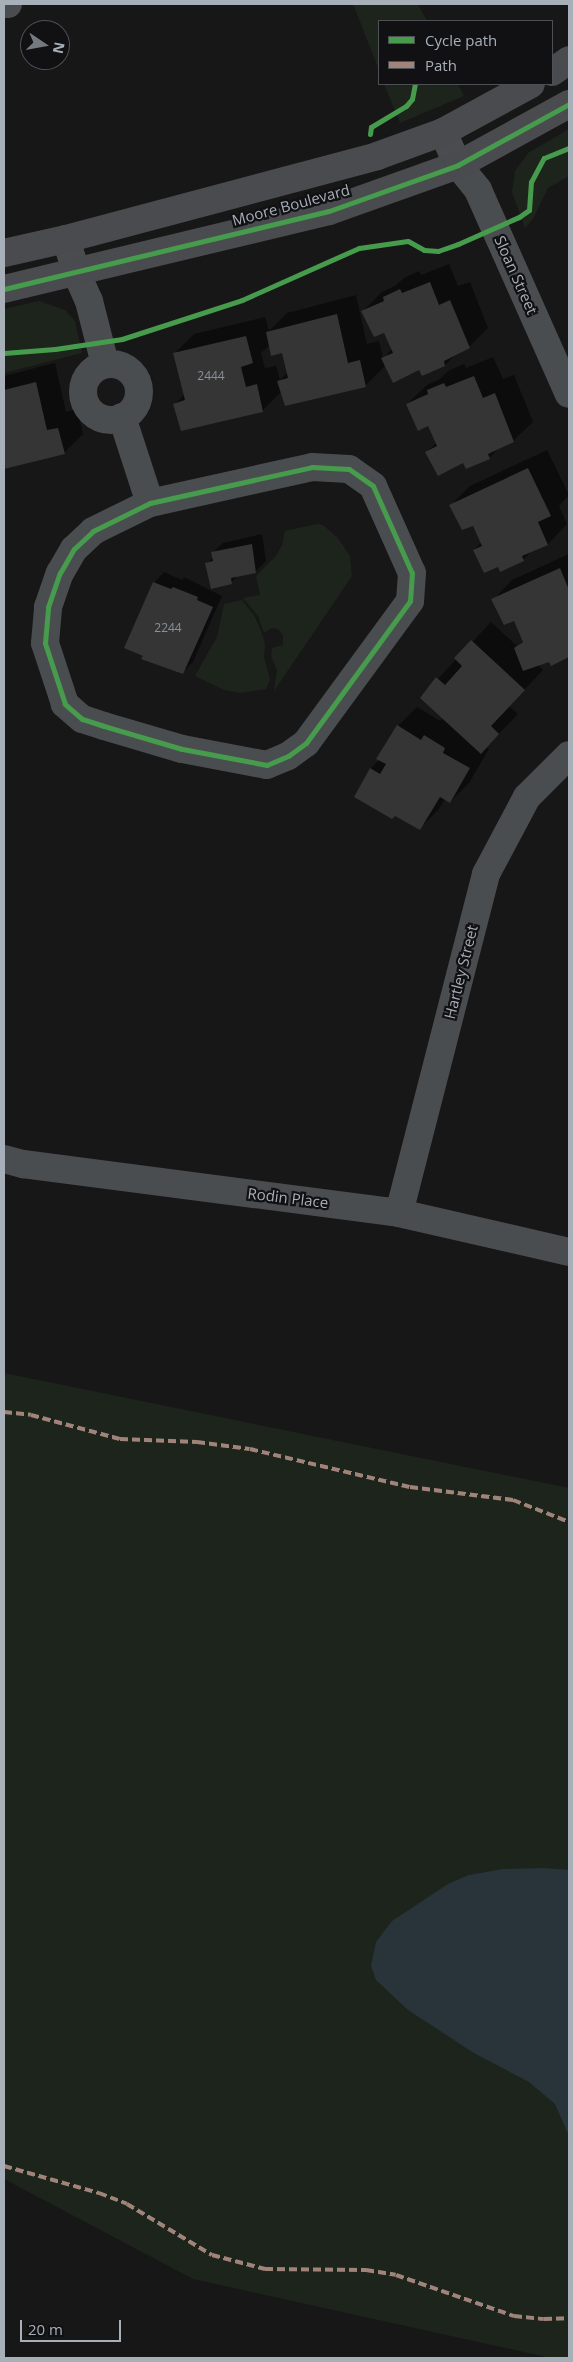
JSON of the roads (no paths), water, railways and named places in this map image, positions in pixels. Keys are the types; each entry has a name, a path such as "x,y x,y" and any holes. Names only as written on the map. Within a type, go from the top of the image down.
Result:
{"street":[{"path":"553,71 569,60"},
{"name":"Moore Boulevard","path":"4,253 66,239 377,156 443,132 529,85"},
{"name":"Moore Boulevard","path":"4,289 329,210 458,165 569,104"},
{"name":"Sloan Street","path":"443,132 458,165 478,190 569,394"},
{"path":"66,239 76,272 89,301 106,364"},
{"path":"106,364 115,364 130,371 138,386 136,405 122,418 103,419 88,408 84,399 86,380 97,367 106,364"},
{"path":"122,418 150,504"},
{"path":"312,466 349,469 373,486 412,573 410,601 306,743 288,756 267,765 182,749 82,719 65,704 45,643 48,607 60,573 74,549 94,531 150,504 312,466"},
{"name":"Hartley Street","path":"399,1213 486,874 527,797 569,755"},
{"name":"Rodin Place","path":"4,1159 32,1165 399,1213 569,1252"}]}
